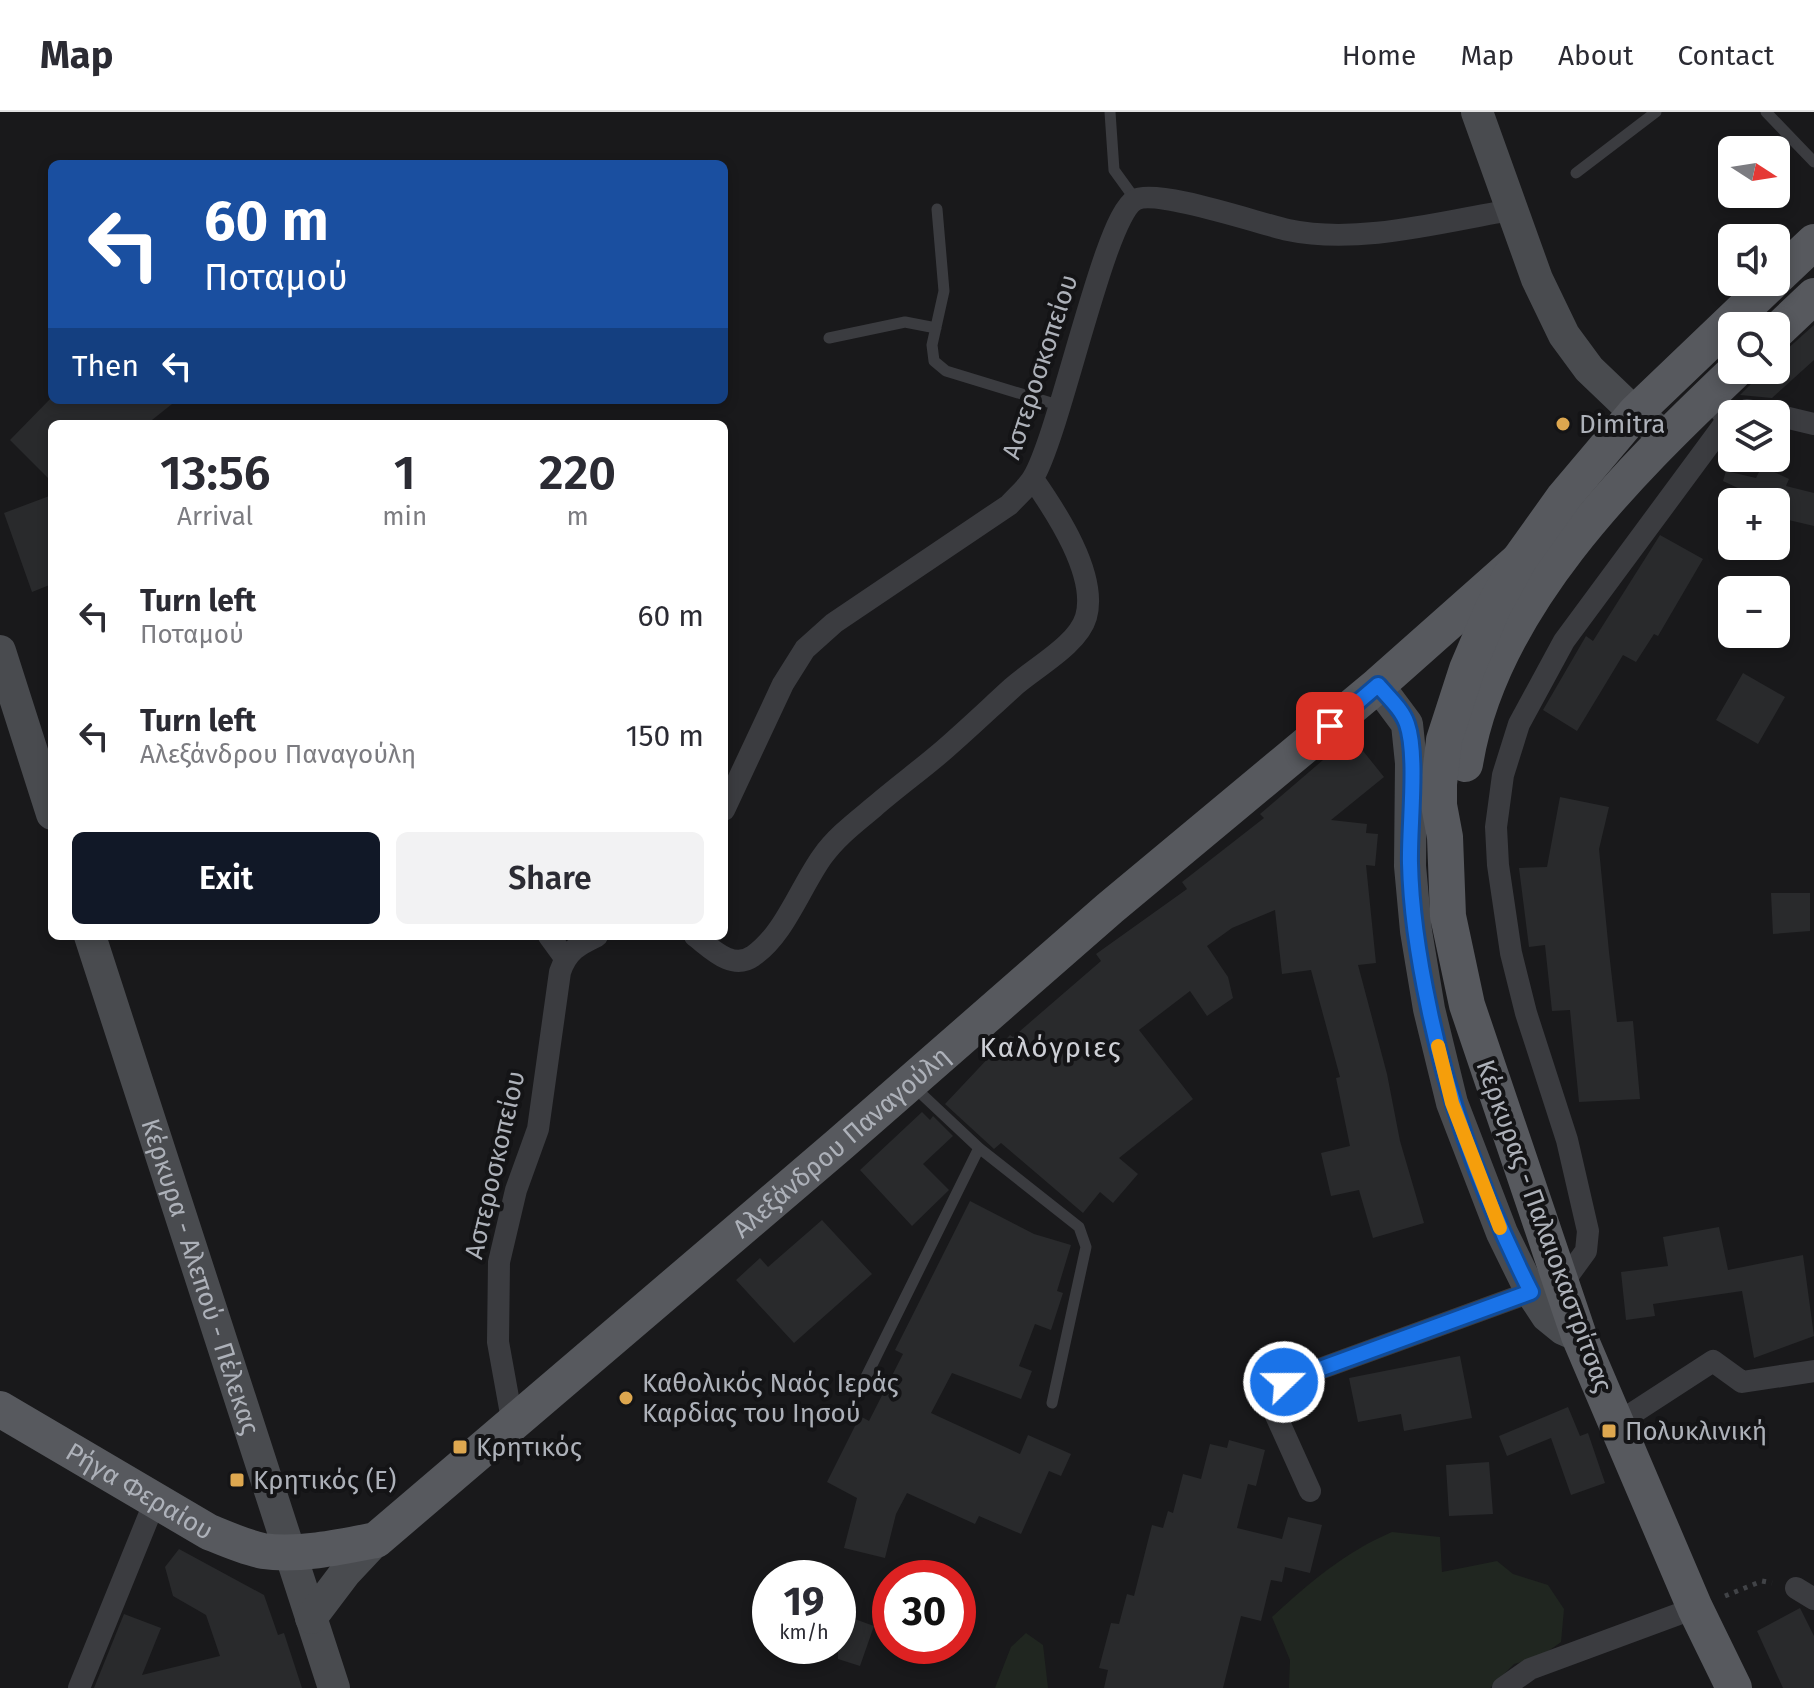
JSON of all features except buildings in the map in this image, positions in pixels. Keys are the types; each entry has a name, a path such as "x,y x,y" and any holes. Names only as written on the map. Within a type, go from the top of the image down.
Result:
{"main road":[{"path":"1477,112 1511,210 1548,304 1564,335 1589,369 1635,413 1668,438"},
{"name":"Κέρκυρας - Παλαιοκαστρίτσας","path":"1790,265 1814,242"},
{"name":"Κέρκυρας - Παλαιοκαστρίτσας","path":"1734,1688 1695,1608 1579,1336 1546,1288 1467,1005 1448,916 1445,837 1439,805 1444,740 1455,703 1479,639 1519,560 1564,497 1635,413 1757,296"},
{"path":"1790,319 1814,296"},
{"name":"Κέρκυρας - Παλαιοκαστρίτσας","path":"1445,837 1461,793 1472,730 1511,635 1563,556 1607,502 1668,438 1718,414"},
{"name":"Αλεξάνδρου Παναγούλη","path":"376,1540 1110,908 1378,685 1519,560"},
{"path":"0,651 48,801"},
{"path":"1378,685 1402,713 1407,724 1410,742 1410,866 1416,931 1429,1009 1452,1103 1502,1233 1546,1288"},
{"name":"Κέρκυρα - Αλεπού - Πέλεκας","path":"91,940 334,1688"},
{"name":"Ρήγα Φεραίου","path":"0,1409 209,1532 264,1551 288,1551"},
{"path":"288,1551 376,1540"},
{"path":"311,1618 345,1573 376,1540"}],"street":[{"path":"1135,199 1154,197 1183,202 1288,230 1327,236 1406,228 1511,210"},
{"name":"Αστεροσκοπείου","path":"728,801 783,684 805,649 834,623 1009,505 1033,479 1061,406 1113,233 1127,206 1135,199"},
{"path":"1790,418 1814,424"},
{"path":"1310,1491 1273,1409 1273,1399 1284,1382 1546,1288 1586,1251 1588,1231 1567,1140 1534,1040 1511,953 1498,865 1496,827 1503,775 1523,715 1564,641 1718,421"},
{"path":"700,940 733,961 751,958 778,931 823,856 841,835 943,751 1081,629 1089,599 1081,566 1056,513 1033,479"},
{"path":"552,940 565,958 576,945 588,940"},
{"name":"Αστεροσκοπείου","path":"513,1425 498,1342 496,1300 499,1262 516,1190 538,1129 560,972 565,958"},
{"path":"1616,1424 1713,1361 1742,1382 1814,1371"},
{"path":"79,1688 155,1501"},
{"path":"1503,1688 1530,1669 1695,1608"}],"lane":[{"path":"1110,112 1114,170 1135,199"},
{"path":"1576,173 1656,112"},
{"path":"1766,112 1814,162"},
{"path":"937,209 944,291 931,353 939,367 1061,406"},
{"path":"829,338 905,322 936,328"},
{"path":"910,1082 979,1148 1079,1227 1086,1247 1052,1403"},
{"path":"864,1381 979,1148"}],"path":[{"path":"1695,1608 1762,1581 1805,1593"}],"shaded area":[{"path":"1392,1532 1440,1537 1442,1572 1497,1561 1513,1574 1548,1585 1564,1609 1561,1642 1540,1657 1514,1664 1490,1688 1289,1688 1290,1660 1272,1617 1328,1569"},
{"path":"1026,1633 1043,1645 1048,1688 995,1688 1011,1647"}],"slow traffic":[{"path":"1438,1046 1452,1103 1500,1228"}],"place":[{"name":"Dimitra","path":"1563,424"},
{"name":"Καθολικός Ναός Ιεράς Καρδίας του Ιησού","path":"626,1398"},
{"name":"Πολυκλινική","path":"1609,1431"},
{"name":"Κρητικός","path":"460,1447"},
{"name":"Κρητικός (E)","path":"237,1480"}],"district":[{"name":"Καλόγριες","path":"1051,1047"}],"route":[{"path":"1284,1382 1531,1292 1502,1233 1452,1103 1429,1009 1416,931 1410,866 1411,763 1407,724 1402,713 1378,685 1330,726"}]}
